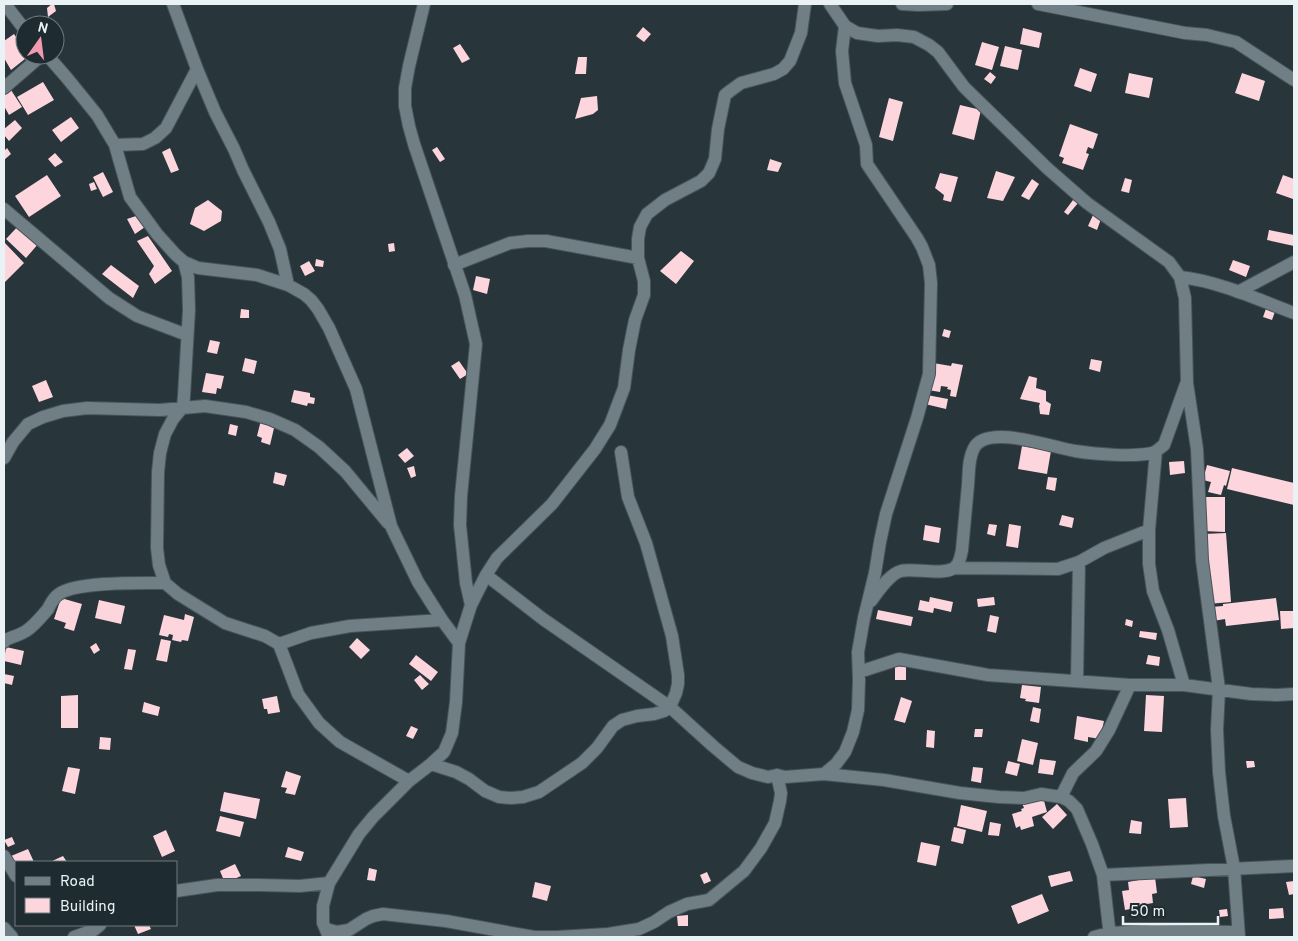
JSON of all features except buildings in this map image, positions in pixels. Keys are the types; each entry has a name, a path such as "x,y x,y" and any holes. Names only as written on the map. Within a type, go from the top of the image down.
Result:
{"street":[{"path":"5,4 15,17"},
{"path":"173,4 196,69 280,249 288,285"},
{"path":"424,4 409,66 405,88 405,106 414,144 454,265 466,295 476,344 460,525 466,583 471,605"},
{"path":"777,775 781,793 775,823 761,848 744,871 709,900 687,904 639,929 608,934 534,937 446,921 382,914 366,919 349,930 337,932 327,933 323,923 323,906 329,883 359,834 408,781 444,752 452,732 456,702 459,643 471,605 486,575 497,558 552,504 595,449 610,425 624,388 628,350 635,320 644,295 644,282 638,258 640,226 647,214 665,200 701,181 709,173 715,159 718,129 725,96 730,90 741,83 774,74 783,69 790,60 801,33 805,4"},
{"path":"830,4 845,26 856,32 878,36 897,35 914,37 938,52 964,87 1047,168 1087,204 1169,262 1180,277 1185,298 1186,383 1197,449 1202,560 1219,689 1217,730 1220,772 1224,816 1234,868 1239,934 1153,931 1094,937"},
{"path":"902,4 947,4"},
{"path":"1038,4 1236,42 1294,80"},
{"path":"824,774 836,764 846,752 850,743 858,710 858,652 886,514 929,374 931,283 929,265 922,247 905,219 869,167 866,145 845,82 842,51 845,26"},
{"path":"4,88 30,65"},
{"path":"56,65 97,115 116,145 130,197 156,234 174,254 184,262 198,268 257,276 288,285 304,294 318,309 329,328 356,389 391,526 418,582 459,643"},
{"path":"116,145 143,144 155,138 166,128 196,69"},
{"path":"4,209 109,298 138,316 187,334"},
{"path":"454,265 510,243 528,241 546,241 638,258"},
{"path":"184,262 188,277 189,310 183,407 165,434 158,472 157,548 159,565 165,583 178,594 225,623 265,636 279,644 298,694 319,723 340,742 408,781"},
{"path":"1238,292 1294,262"},
{"path":"1180,277 1238,292 1294,313"},
{"path":"954,568 959,563 962,550 969,467 972,452 978,442 996,437 1032,441 1075,451 1093,453 1121,455 1144,454 1156,451 1164,445 1186,383"},
{"path":"4,458 13,442 28,424 63,411 87,408 160,410 205,406 246,412 270,419 295,430 319,447 345,471 391,526"},
{"path":"1156,451 1149,530 1149,564 1153,591 1168,630 1184,685"},
{"path":"431,764 456,772 498,797 523,797 539,792 582,763 597,748 613,726 622,720 654,714 670,707 678,684 672,636 646,543 628,497 621,452"},
{"path":"868,605 892,576 900,571 934,572 954,568 1058,569 1079,562 1104,548 1149,530"},
{"path":"1077,681 1079,562"},
{"path":"486,575 543,619 670,707 738,766 752,773 768,777 777,775 785,777 824,774 884,780 960,793 1024,798 1040,794 1061,797 1069,801 1077,809 1103,875 1109,935"},
{"path":"4,642 28,630 48,609 53,599 60,592 92,585 132,582 165,583"},
{"path":"279,644 311,633 350,626 442,620"},
{"path":"858,672 899,658 988,675 1130,685 1184,685 1251,694 1294,694"},
{"path":"1061,797 1073,773 1096,751 1109,730 1130,685"},
{"path":"4,856 15,874"},
{"path":"1103,875 1294,866"},
{"path":"178,891 217,885 300,886 329,883"},
{"path":"84,926 96,931"},
{"path":"4,928 12,937"},
{"path":"74,937 96,931"}]}
